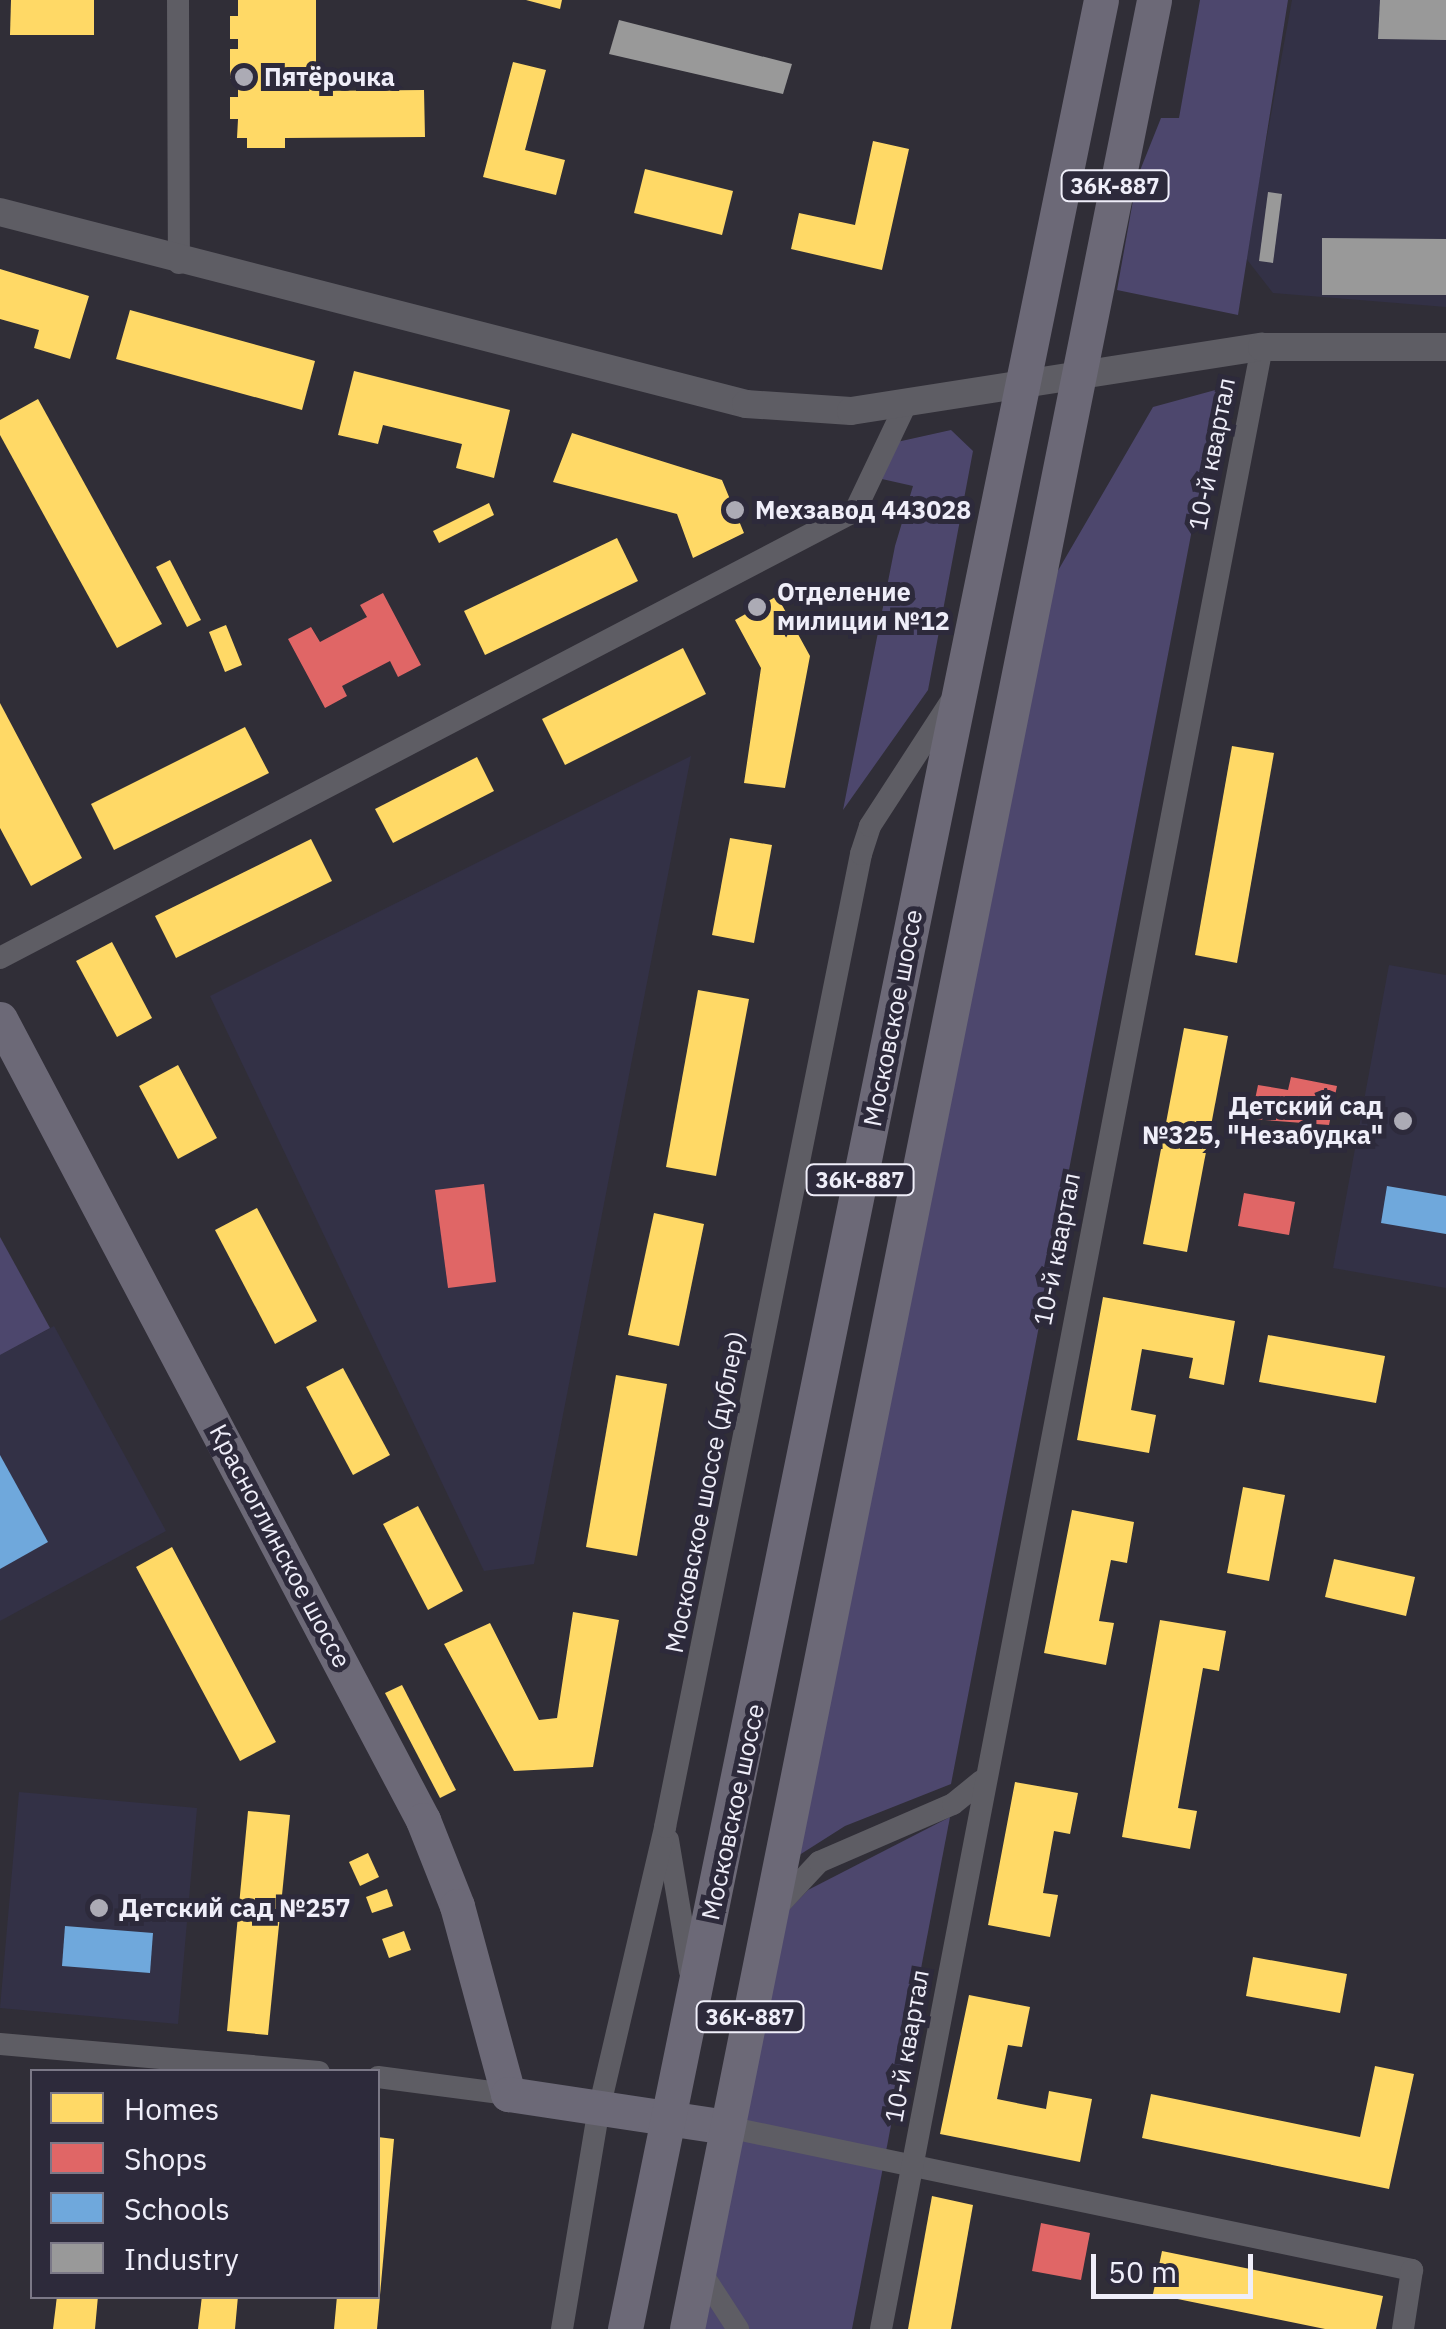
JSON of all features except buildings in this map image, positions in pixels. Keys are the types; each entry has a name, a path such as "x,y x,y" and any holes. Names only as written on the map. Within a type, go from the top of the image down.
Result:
{"main road":[{"name":"Московское шоссе","path":"625,2329 1100,0"},
{"name":"36К-887","path":"687,2329 776,1908 1077,372 1154,0"},
{"name":"Красноглинское шоссе","path":"0,1019 423,1820 457,1906 508,2094"},
{"path":"508,2094 727,2127"}],"street":[{"path":"178,0 179,264"},
{"path":"0,212 179,264 686,394 851,411 1077,372 1262,347 1446,347"},
{"name":"10-й квартал","path":"881,2329 982,1781 1262,347"},
{"path":"0,958 855,511 906,404"},
{"name":"Московское шоссе (дублер)","path":"562,2329 598,2109 666,1827 861,854 870,826 959,688"},
{"path":"776,1908 819,1862 953,1804 982,1781"},
{"path":"666,1827 694,1994"},
{"path":"0,2044 285,2069"},
{"path":"380,2077 508,2094"},
{"path":"727,2127 1412,2270 1403,2329"},
{"path":"699,2269 738,2329"}],"shaded area":[{"path":"1200,0 1288,0 1238,315 1117,290 1137,178 1161,118 1179,118"},
{"path":"1292,0 1446,0 1446,307 1273,293 1245,257"},
{"path":"1219,389 951,1784 845,1826 782,1866 1027,624 1153,407"},
{"path":"951,430 973,451 928,690 843,810 895,546 913,486 873,477 888,444"},
{"path":"691,756 534,1564 484,1571 210,996"},
{"name":"Детский сад №325, \"Незабудка\"","path":"1389,965 1446,975 1446,1288 1333,1268"},
{"path":"0,1237 50,1328 0,1355"},
{"path":"54,1326 166,1531 0,1621 0,1355"},
{"name":"Детский сад №257","path":"19,1792 197,1808 178,2024 0,2008"},
{"path":"950,1817 852,2329 690,2329 771,1928 808,1890"}],"place":[{"name":"Пятёрочка","path":"244,77"},
{"name":"Мехзавод 443028","path":"735,510"},
{"name":"Отделение милиции №12","path":"757,607"},
{"name":"Детский сад №325, \"Незабудка\"","path":"1403,1121"},
{"name":"Детский сад №257","path":"99,1908"}]}
